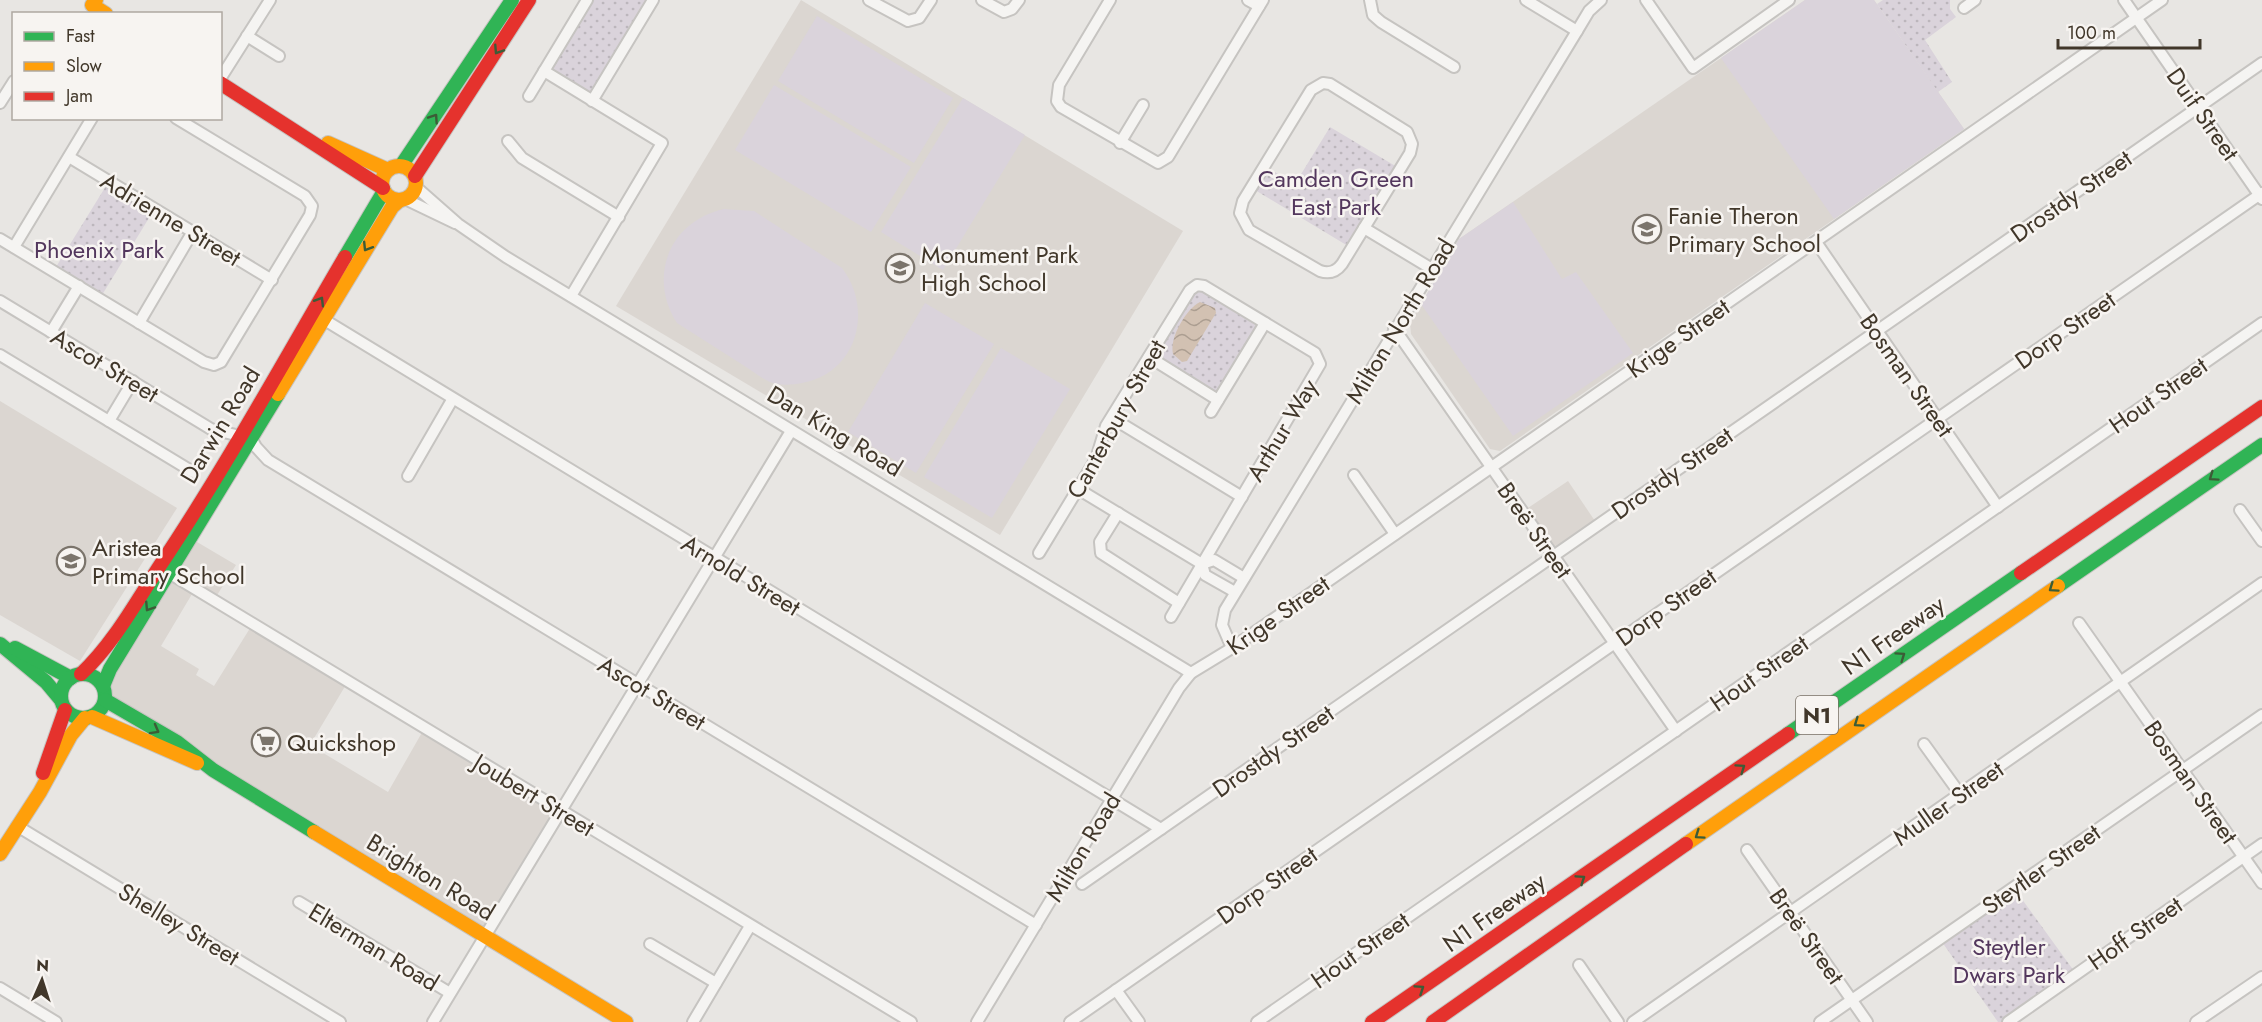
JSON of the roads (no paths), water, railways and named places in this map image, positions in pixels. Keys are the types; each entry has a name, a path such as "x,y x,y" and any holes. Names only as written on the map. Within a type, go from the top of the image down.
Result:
{"main road":[{"path":"384,189 384,176 394,168 512,0"},
{"path":"303,134 313,145 364,173 384,189 390,197 403,199 529,0"},
{"path":"90,2 102,12"},
{"path":"222,82 303,134 394,168 408,168 415,182"},
{"name":"Darwin Road","path":"104,693 110,669 171,574 384,189"},
{"name":"Darwin Road","path":"245,437 392,207 403,199"},
{"name":"N1 Freeway","path":"1372,1022 2262,407"},
{"name":"N1","path":"1433,1022 1856,725 2262,445"},
{"name":"Darwin Road","path":"76,676 96,660 236,454"},
{"path":"0,642 76,676 94,677 104,693 103,707 71,735 40,792 0,854"},
{"path":"0,642 46,682 71,715 89,718"},
{"path":"29,808 63,705 63,687 76,676"},
{"name":"Brighton Road","path":"104,693 177,742 213,770 626,1022"},
{"name":"Brighton Road","path":"89,718 213,770"}],"street":[{"path":"222,78 270,0"},
{"path":"529,96 587,0"},
{"path":"592,101 653,0"},
{"path":"869,0 908,21 919,18 932,0"},
{"path":"982,0 1004,12 1012,9 1019,0"},
{"path":"1110,0 1059,85 1056,98 1061,107 1153,162 1165,160 1261,3 1248,0"},
{"path":"1370,0 1371,11 1381,21 1454,67"},
{"path":"1526,0 1577,31"},
{"name":"Milton North Road","path":"1232,648 1221,622 1222,613 1589,11 1601,0"},
{"path":"1646,0 1693,68 1789,0"},
{"path":"1964,8 1975,0"},
{"name":"Duif Street","path":"2124,0 2261,196"},
{"name":"Krige Street","path":"1191,673 1232,648 2162,0"},
{"path":"248,36 279,56"},
{"name":"Drostdy Street","path":"1082,884 2262,63"},
{"path":"544,71 662,143 571,296"},
{"path":"1323,83 1330,84 1404,129 1411,139 1410,153 1364,228 1339,268 1328,272 1320,271 1256,234 1246,226 1241,218 1240,207 1253,184 1311,90 1323,83"},
{"path":"0,103 12,84"},
{"path":"1120,143 1143,105"},
{"path":"14,247 91,120"},
{"path":"0,239 207,364 218,364 224,359 310,215 310,202 179,120"},
{"path":"508,141 522,158 619,217"},
{"name":"Adrienne Street","path":"69,157 272,280"},
{"name":"Dan King Road","path":"415,182 458,224"},
{"name":"Dorp Street","path":"1070,1022 2261,196"},
{"name":"Dan King Road","path":"403,199 458,224 571,296 1191,673"},
{"path":"1364,228 1432,269"},
{"path":"139,323 192,233"},
{"name":"Bosman Street","path":"1816,242 1998,507"},
{"path":"51,332 78,286"},
{"name":"Arthur Way","path":"1171,617 1320,364 1315,353 1204,286 1194,286"},
{"name":"Canterbury Street","path":"1039,553 1096,459 1103,435 1112,418 1194,286"},
{"name":"Ascot Street","path":"0,301 211,429 236,454 268,460"},
{"name":"Arnold Street","path":"322,319 1161,829"},
{"path":"1211,412 1265,323"},
{"name":"Hout Street","path":"1257,1022 2262,323"},
{"name":"Breë Street","path":"1395,328 1676,731"},
{"path":"0,355 193,471"},
{"path":"1149,357 1218,400"},
{"path":"109,421 133,381"},
{"path":"408,476 452,400"},
{"path":"1112,418 1242,497"},
{"name":"Ascot Street","path":"211,429 245,437 268,460 1036,926"},
{"path":"433,1022 790,430"},
{"path":"1354,475 1395,534"},
{"path":"1078,489 1202,564 1205,575 1235,592"},
{"path":"2240,510 2262,541"},
{"path":"1118,513 1100,542 1101,553 1179,603"},
{"path":"1202,564 1214,560 1244,578"},
{"name":"Joubert Street","path":"158,567 910,1022"},
{"name":"Muller Street","path":"1634,1022 2262,583"},
{"name":"Bosman Street","path":"2079,623 2262,883"},
{"name":"Milton Road","path":"977,1022 1179,688 1191,673"},
{"name":"Steytler Street","path":"1820,1022 2262,715"},
{"path":"1924,744 1960,794"},
{"name":"Shelley Street","path":"17,826 340,1022"},
{"name":"Hoff Street","path":"2008,1022 2262,844"},
{"name":"Breë Street","path":"1747,849 1867,1022"},
{"name":"Elterman Road","path":"298,902 450,993"},
{"path":"693,1022 750,926"},
{"path":"650,944 716,983"},
{"path":"1580,965 1618,1022"},
{"path":"2196,1022 2262,977"},
{"path":"0,988 56,1022"},
{"path":"1116,990 1139,1022"}],"water":[{"path":"1200,302 1215,308 1216,313 1187,361 1182,362 1173,354 1172,347 1176,332 1184,317"}],"place":[{"name":"Fanie Theron Primary School","path":"1647,229"},
{"name":"Monument Park High School","path":"900,268"},
{"name":"Aristea Primary School","path":"71,561"},
{"name":"Quickshop","path":"266,742"}],"park label":[{"name":"Camden Green East Park","path":"1336,192"},
{"name":"Phoenix Park","path":"99,249"},
{"name":"Steytler Dwars Park","path":"2009,960"}]}
